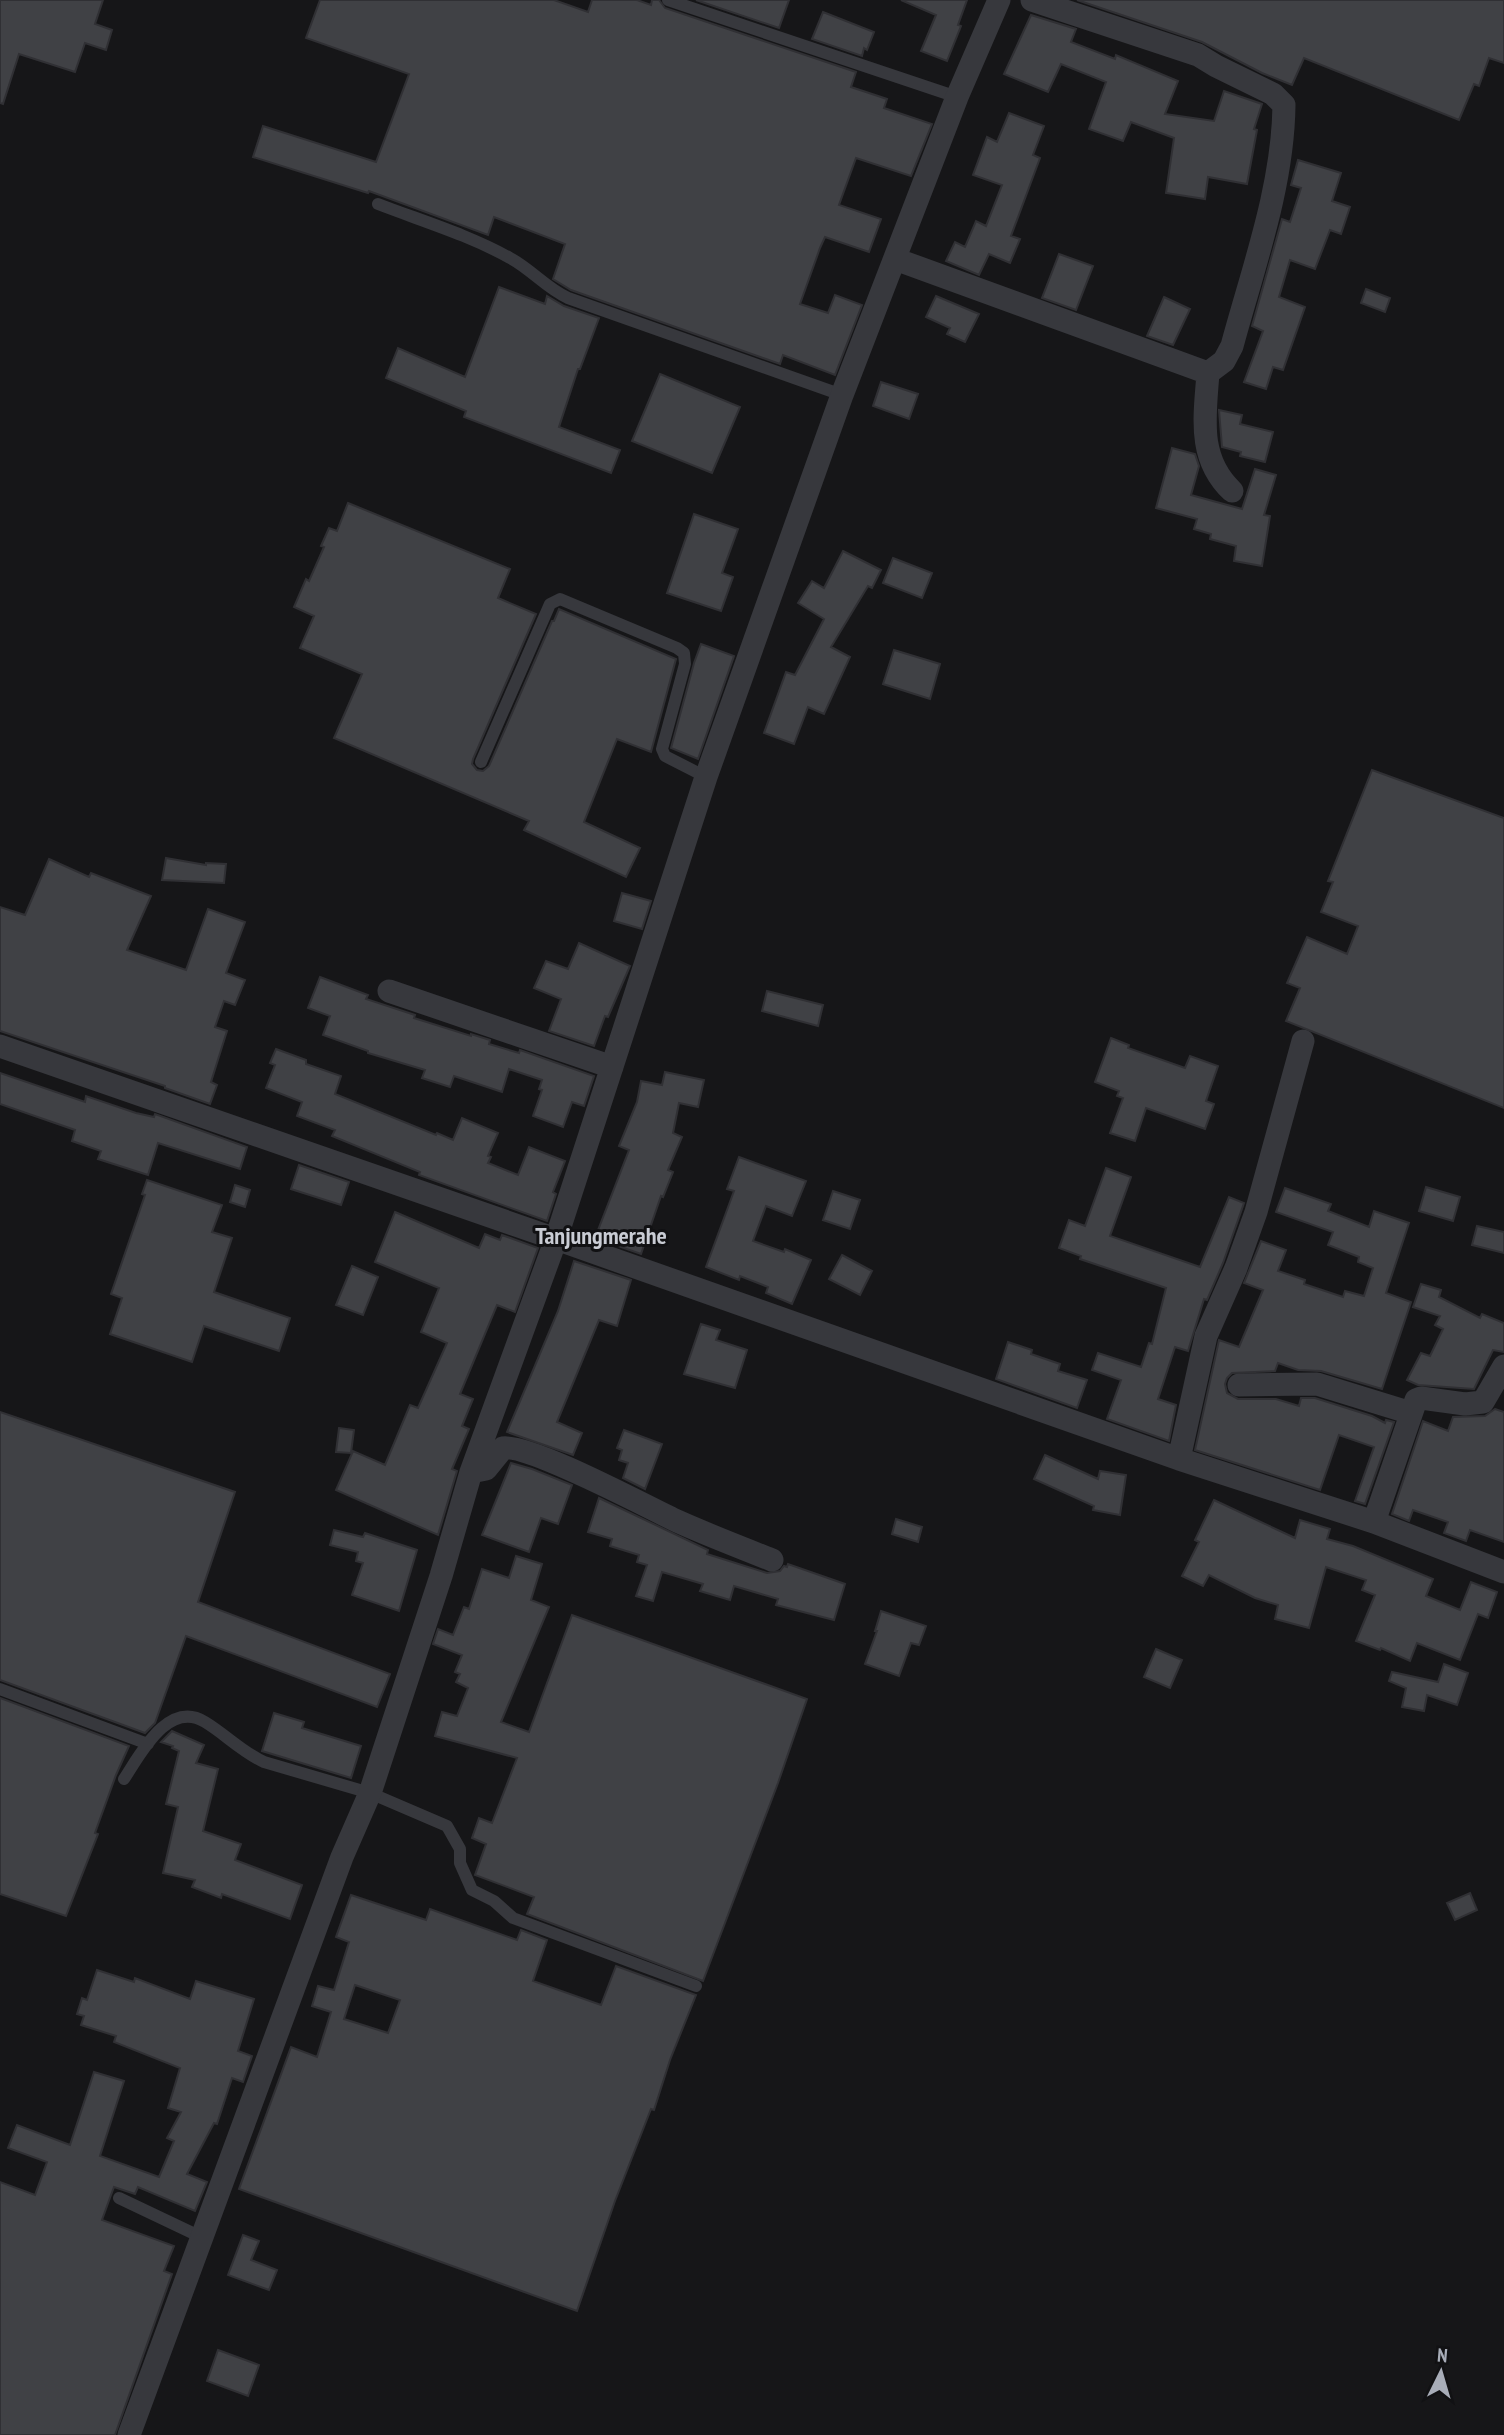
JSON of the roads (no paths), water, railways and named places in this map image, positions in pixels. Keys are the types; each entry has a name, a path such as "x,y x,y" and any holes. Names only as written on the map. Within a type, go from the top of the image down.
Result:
{"street":[{"path":"129,2435 342,1857 370,1793 441,1576 471,1472 556,1239 706,776 842,395 957,97 999,0"},
{"path":"1031,0 1198,55 1273,94 1284,105 1284,126 1276,183 1233,346 1224,361 1208,373 1205,423 1208,455 1220,480 1232,491"},
{"path":"895,259 1208,373"},
{"path":"389,991 612,1067"},
{"path":"1179,1460 1206,1336 1236,1268 1256,1212 1303,1041"},
{"path":"0,1046 556,1239 1179,1460 1374,1522 1504,1572"},
{"path":"1374,1522 1416,1400 1421,1398 1465,1404 1483,1402 1504,1366"},
{"path":"1239,1385 1317,1384 1411,1413"},
{"path":"471,1472 486,1469 503,1448 514,1448 536,1455 678,1521 772,1560"}],"lane":[{"path":"668,0 957,97"},
{"path":"378,204 495,250 513,260 550,289 568,298 842,395"},
{"path":"481,762 550,604 560,599 684,653 685,664 662,749 665,756 706,776"},
{"path":"0,1689 148,1744"},
{"path":"124,1779 148,1744 172,1720 188,1716 196,1718 264,1762 370,1793 447,1826 460,1849 460,1863 472,1890 494,1901 513,1918 696,1986"},
{"path":"119,2198 201,2237"}],"district":[{"name":"Tanjungmerahe","path":"601,1235"}]}
